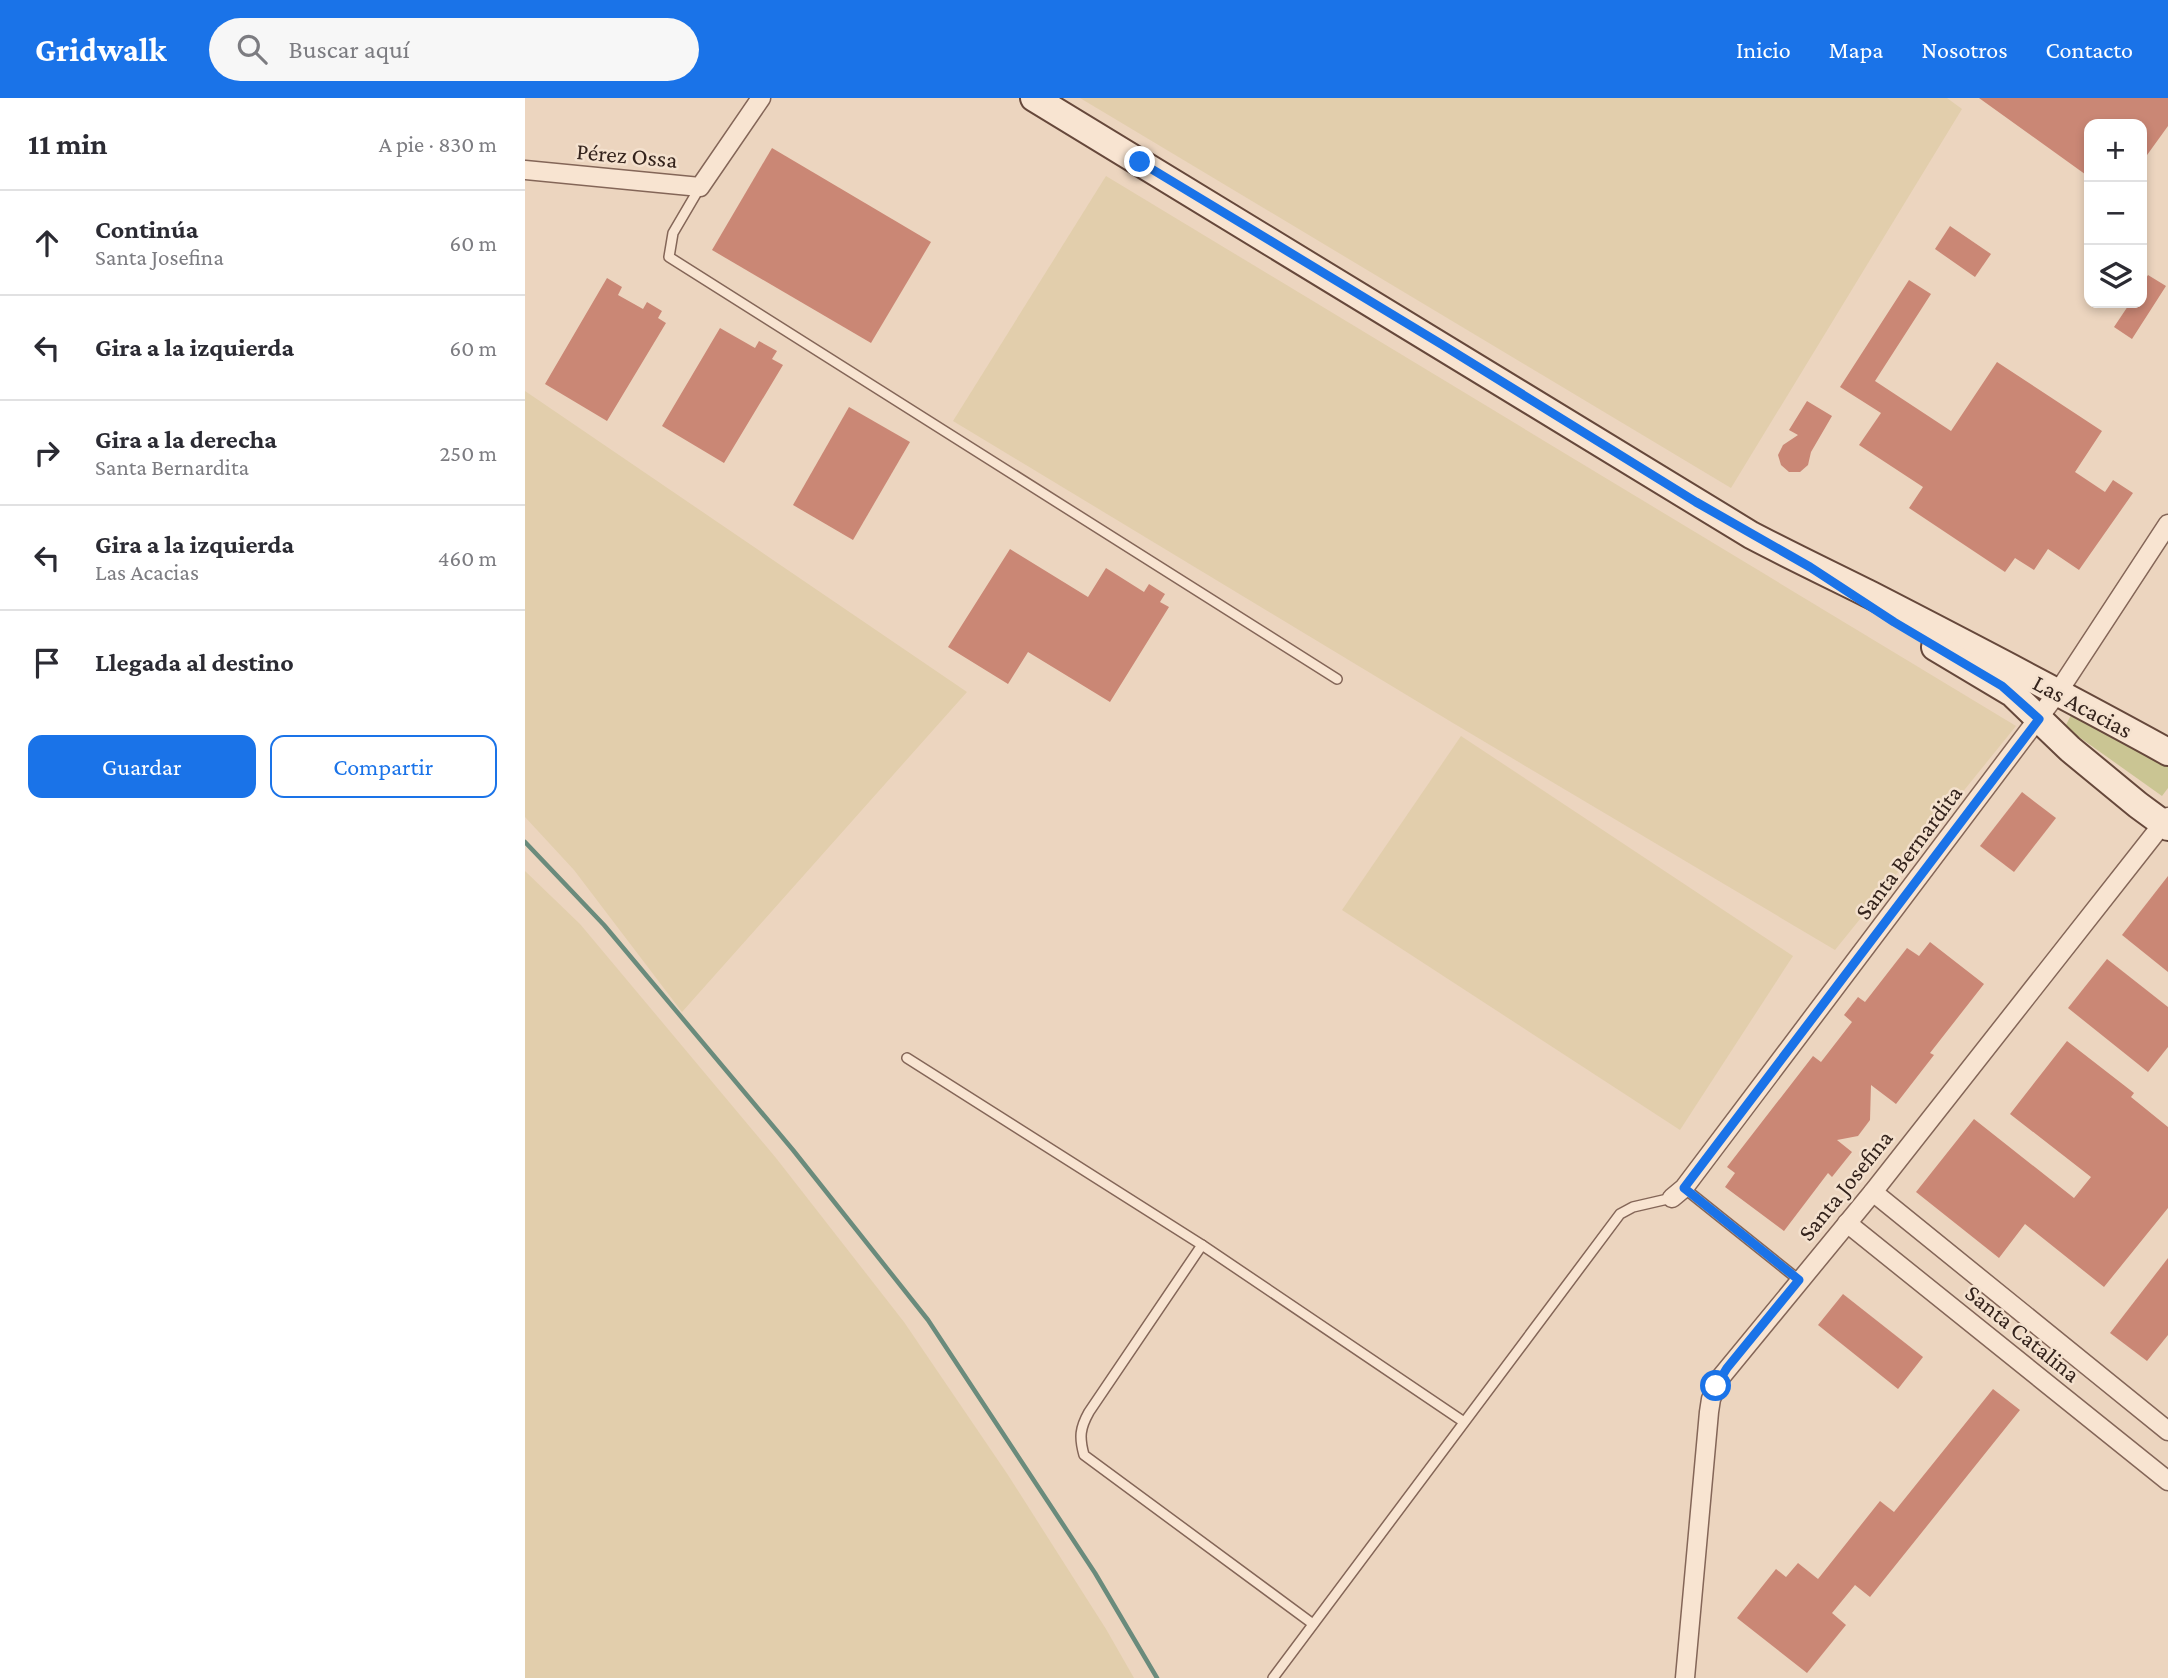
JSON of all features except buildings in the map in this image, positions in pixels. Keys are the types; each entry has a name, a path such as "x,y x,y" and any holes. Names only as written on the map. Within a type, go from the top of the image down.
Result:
{"main road":[{"name":"Las Acacias","path":"1034,98 2002,686 2070,749 2166,822"},
{"name":"Las Acacias","path":"1810,567 1867,593 2059,692 2168,752"}],"street":[{"name":"Pérez Ossa","path":"525,170 700,187 761,98"},
{"name":"Santa Bernardita","path":"1678,1193 2059,692 2168,524"},
{"name":"Santa Josefina","path":"1685,1678 1711,1399 1716,1386 1727,1368 1873,1192 2166,822"},
{"name":"Santa Catalina","path":"1873,1192 2168,1431"},
{"name":"Santa Catalina","path":"1847,1223 2168,1481"}],"lane":[{"path":"700,187 673,233 669,257 1337,678"},
{"path":"907,1058 1202,1245 1464,1422"},
{"path":"1273,1678 1620,1214 1633,1207 1678,1193 1799,1280"},
{"path":"1202,1245 1089,1412 1081,1427 1079,1439 1084,1455 1313,1624"}],"shaded area":[{"path":"1080,98 1947,98 1962,109 1731,488"},
{"path":"1106,176 2016,726 1835,950 953,421"},
{"path":"525,391 967,692 682,1012 574,870 525,817"},
{"path":"2072,713 2168,765 2168,788 2162,796 2065,727"},
{"path":"1461,736 1793,956 1680,1130 1342,910"},
{"path":"525,871 580,924 776,1158 904,1322 1008,1475 1134,1678 525,1678"}],"waterway":[{"path":"525,842 604,925 793,1150 928,1320 1095,1573 1157,1678"}],"route":[{"path":"1140,162 1696,502 1810,567 1894,622 2002,686 2039,719 1684,1188 1799,1280 1727,1368 1716,1386"}]}
